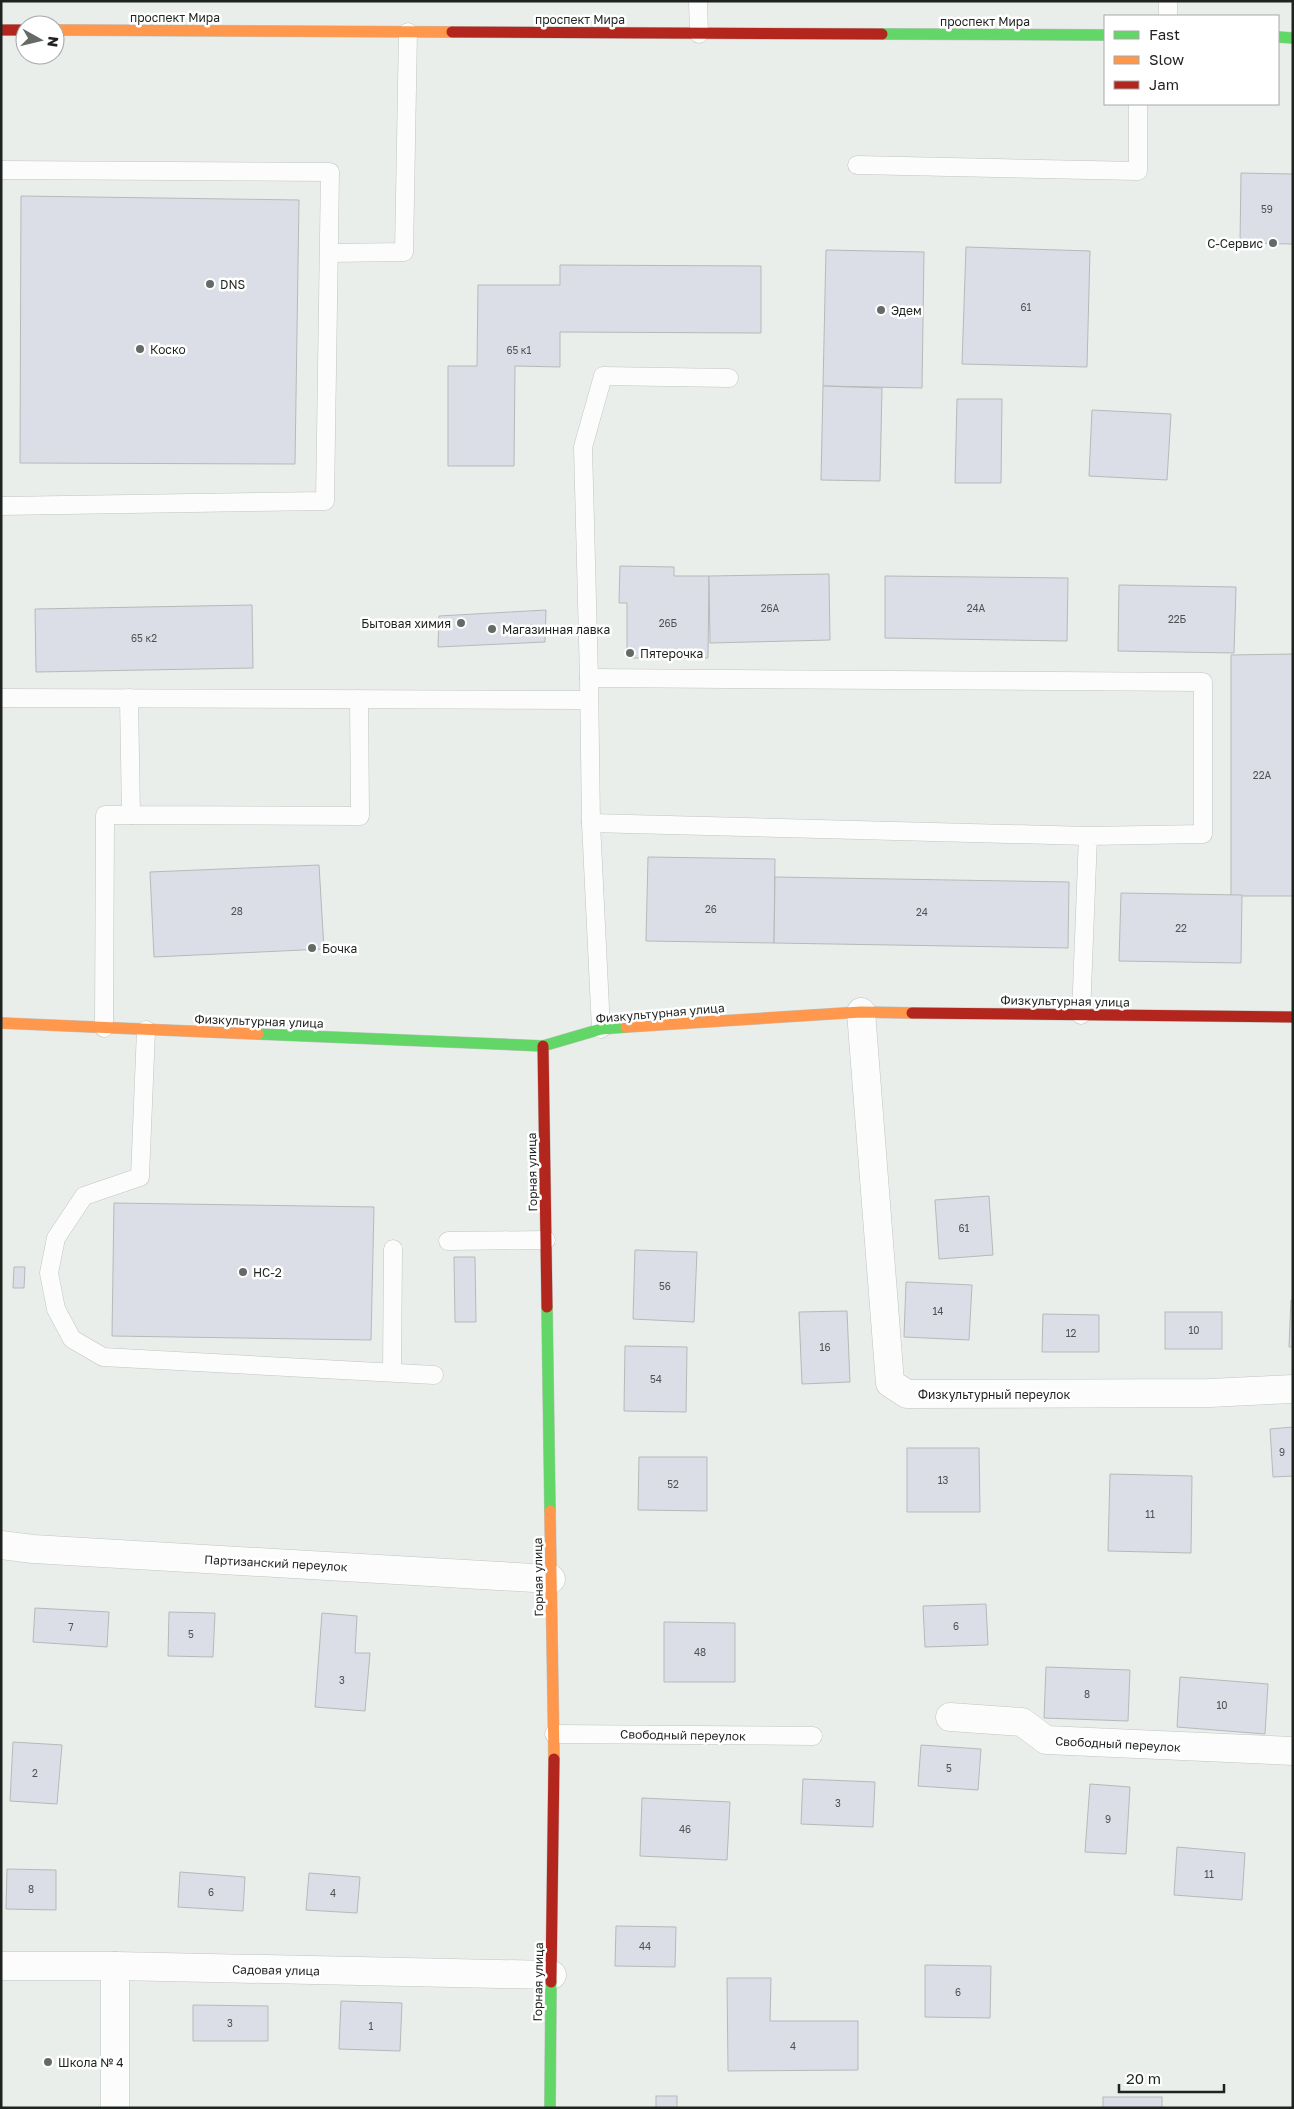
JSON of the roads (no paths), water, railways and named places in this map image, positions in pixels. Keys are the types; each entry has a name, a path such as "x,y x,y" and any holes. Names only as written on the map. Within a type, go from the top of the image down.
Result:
{"street":[{"path":"1,30 15,30"},
{"name":"проспект Мира","path":"65,30 1104,35"},
{"path":"1279,37 1293,38"},
{"name":"Физкультурная улица","path":"1,1023 543,1046 601,1029 860,1012 1293,1017"},
{"name":"Физкультурный переулок","path":"860,1012 890,1383 908,1394 1209,1393 1293,1389"},
{"name":"Горная улица","path":"543,1046 554,1734 550,2108"},
{"name":"Партизанский переулок","path":"1,1546 552,1579"},
{"name":"Свободный переулок","path":"950,1717 1022,1722 1046,1740 1293,1751"},
{"name":"Садовая улица","path":"1,1966 115,1966 552,1975"},
{"path":"115,1966 115,2108"}],"lane":[{"path":"698,1 699,34"},
{"path":"1168,1 1168,15"},
{"path":"329,253 404,252 408,32"},
{"path":"857,164 1138,171 1138,105"},
{"path":"1,170 330,172 325,500 1,506"},
{"path":"601,1029 591,823 584,447 603,376 729,378"},
{"path":"589,678 1203,682 1203,834 1088,836 591,823"},
{"path":"1,698 589,700"},
{"path":"129,698 131,815"},
{"path":"104,1028 105,815 360,816 359,699"},
{"path":"1081,1014 1088,836"},
{"path":"146,1030 140,1177 84,1196 56,1238 48,1273 56,1309 72,1339 103,1357 434,1375"},
{"path":"448,1241 546,1240"},
{"path":"392,1372 393,1249"},
{"name":"Свободный переулок","path":"554,1734 813,1736"}],"place":[{"name":"С-Сервис","path":"1273,243"},
{"name":"DNS","path":"210,284"},
{"name":"Эдем","path":"881,310"},
{"name":"Коско","path":"140,349"},
{"name":"Бытовая химия","path":"461,623"},
{"name":"Магазинная лавка","path":"492,629"},
{"name":"Пятерочка","path":"630,653"},
{"name":"Бочка","path":"312,948"},
{"name":"НС-2","path":"243,1272"},
{"name":"Школа № 4","path":"48,2062"}]}
